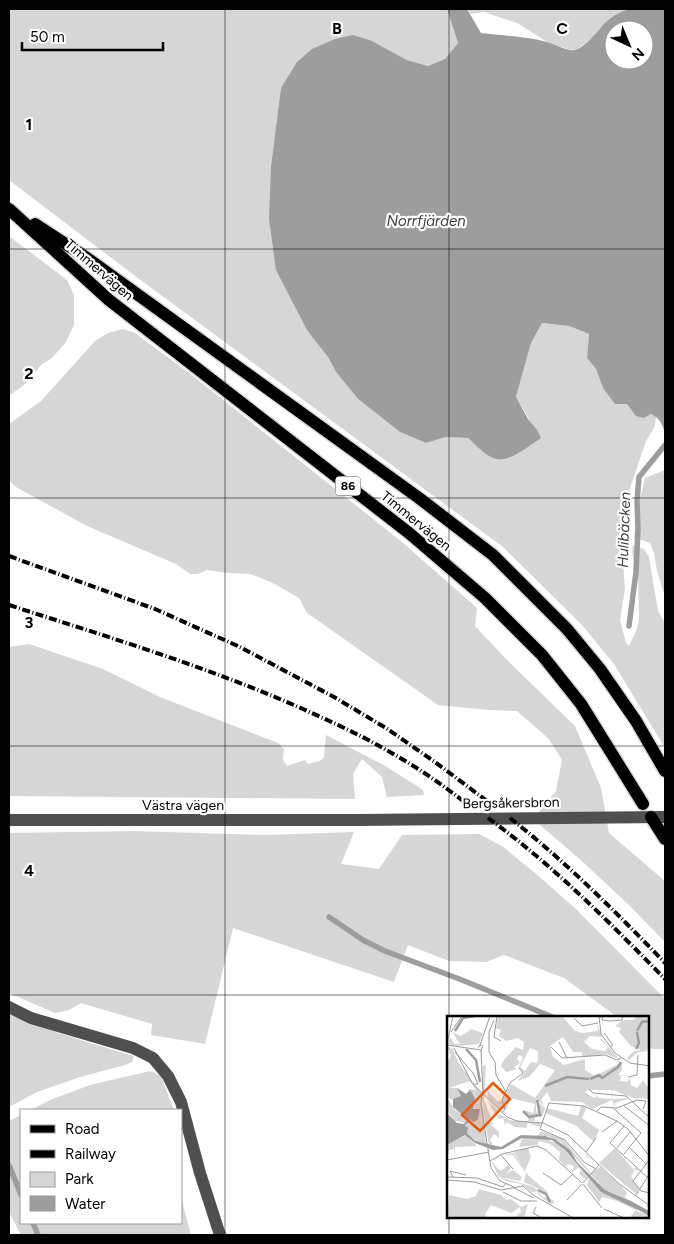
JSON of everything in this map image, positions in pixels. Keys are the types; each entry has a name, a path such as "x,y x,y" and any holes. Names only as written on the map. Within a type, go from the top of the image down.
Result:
{"main road":[{"name":"Timmervägen","path":"9,208 87,258 419,498 493,555 567,630 600,669 636,721 665,771"},
{"name":"Timmervägen","path":"9,208 109,300 409,533 485,598 542,655 581,704 643,804"},
{"path":"651,817 665,839"}],"street":[{"name":"Bergsåkersbron","path":"358,820 665,817"},
{"name":"Västra vägen","path":"9,820 358,820"},
{"path":"9,1007 32,1018 133,1048 153,1058 168,1076 181,1102 200,1173 220,1235"}],"green space":[{"path":"9,9 447,9 458,43 445,59 428,66 407,60 370,40 353,35 281,88 279,109 328,357 336,372 358,399 400,432 426,443 446,437 468,438 488,455 501,460 519,453 540,438 516,397 531,343 542,323 569,326 589,334 587,358 596,369 603,388 644,418 651,414 656,416 655,426 646,441 630,488 625,518 623,562 625,589 620,620 626,643 629,646 637,629 639,619 638,574 632,553 633,545 644,549 649,557 658,611 665,623 665,748 614,664 583,626 503,547 131,273 9,180"},
{"path":"467,9 630,9 608,20 604,20 604,24 592,38 576,50 547,42 517,23 484,12 471,14"},
{"path":"9,236 67,280 74,295 74,325 66,342 52,358 41,365 25,384 9,396"},
{"path":"123,329 135,333 193,376 402,542 477,608 475,626 575,726 601,788 609,833 665,881 665,942 583,862 533,819 556,791 562,760 549,739 517,711 438,705 307,613 299,598 271,582 250,574 207,570 198,574 190,574 176,564 87,526 16,487 9,480 9,424 41,401 95,341 108,333"},
{"path":"665,470 665,597 650,543 634,537 638,507 645,478"},
{"path":"29,644 103,669 160,697 278,743 284,749 283,760 287,766 305,760 308,764 320,761 324,757 326,735 387,767 423,790 424,795 387,797 382,777 362,759 353,774 355,799 9,796 9,647"},
{"path":"134,831 265,835 354,832 341,864 379,869 402,835 479,834 502,846 576,909 665,999 665,1049 649,1048 649,1016 614,1016 564,978 504,955 486,962 449,961 408,945 394,982 233,928 205,1044 151,1035 152,1024 81,1003 69,1010 55,1013 9,993 9,833"},
{"path":"9,1013 55,1032 134,1056 132,1062 37,1092 9,1107"},
{"path":"150,1071 161,1076 174,1109 33,1109 50,1100 90,1085"},
{"path":"20,1116 20,1224 182,1224 182,1201 191,1235 21,1235 9,1212 9,1121"}],"water":[{"name":"Norrfjärden","path":"447,9 467,9 481,33 535,39 572,50 584,45 604,24 604,70 654,70 654,20 608,20 620,12 630,9 665,9 665,434 661,422 651,414 644,418 636,416 627,404 615,404 603,388 596,369 587,358 589,334 569,326 542,323 531,343 516,397 541,438 519,453 501,460 488,455 468,438 446,437 426,443 400,432 358,399 336,372 328,357 307,330 276,270 269,219 271,167 281,88 297,62 312,49 335,39 353,35 370,40 407,60 428,66 445,59 458,43"}],"waterway":[{"name":"Hulibäcken","path":"629,626 636,572 639,477 665,445"},
{"path":"329,917 363,940 385,951 550,1016"},
{"path":"649,1076 665,1074"},
{"path":"9,1165 20,1192"},
{"path":"33,1224 38,1235"}],"railway":[{"path":"9,556 155,609 240,647 334,697 386,728 491,804"},
{"path":"9,605 194,666 303,709 384,748 441,784 467,804"},
{"path":"488,818 535,855 602,915 665,979"},
{"path":"510,818 590,888 665,963"}]}
